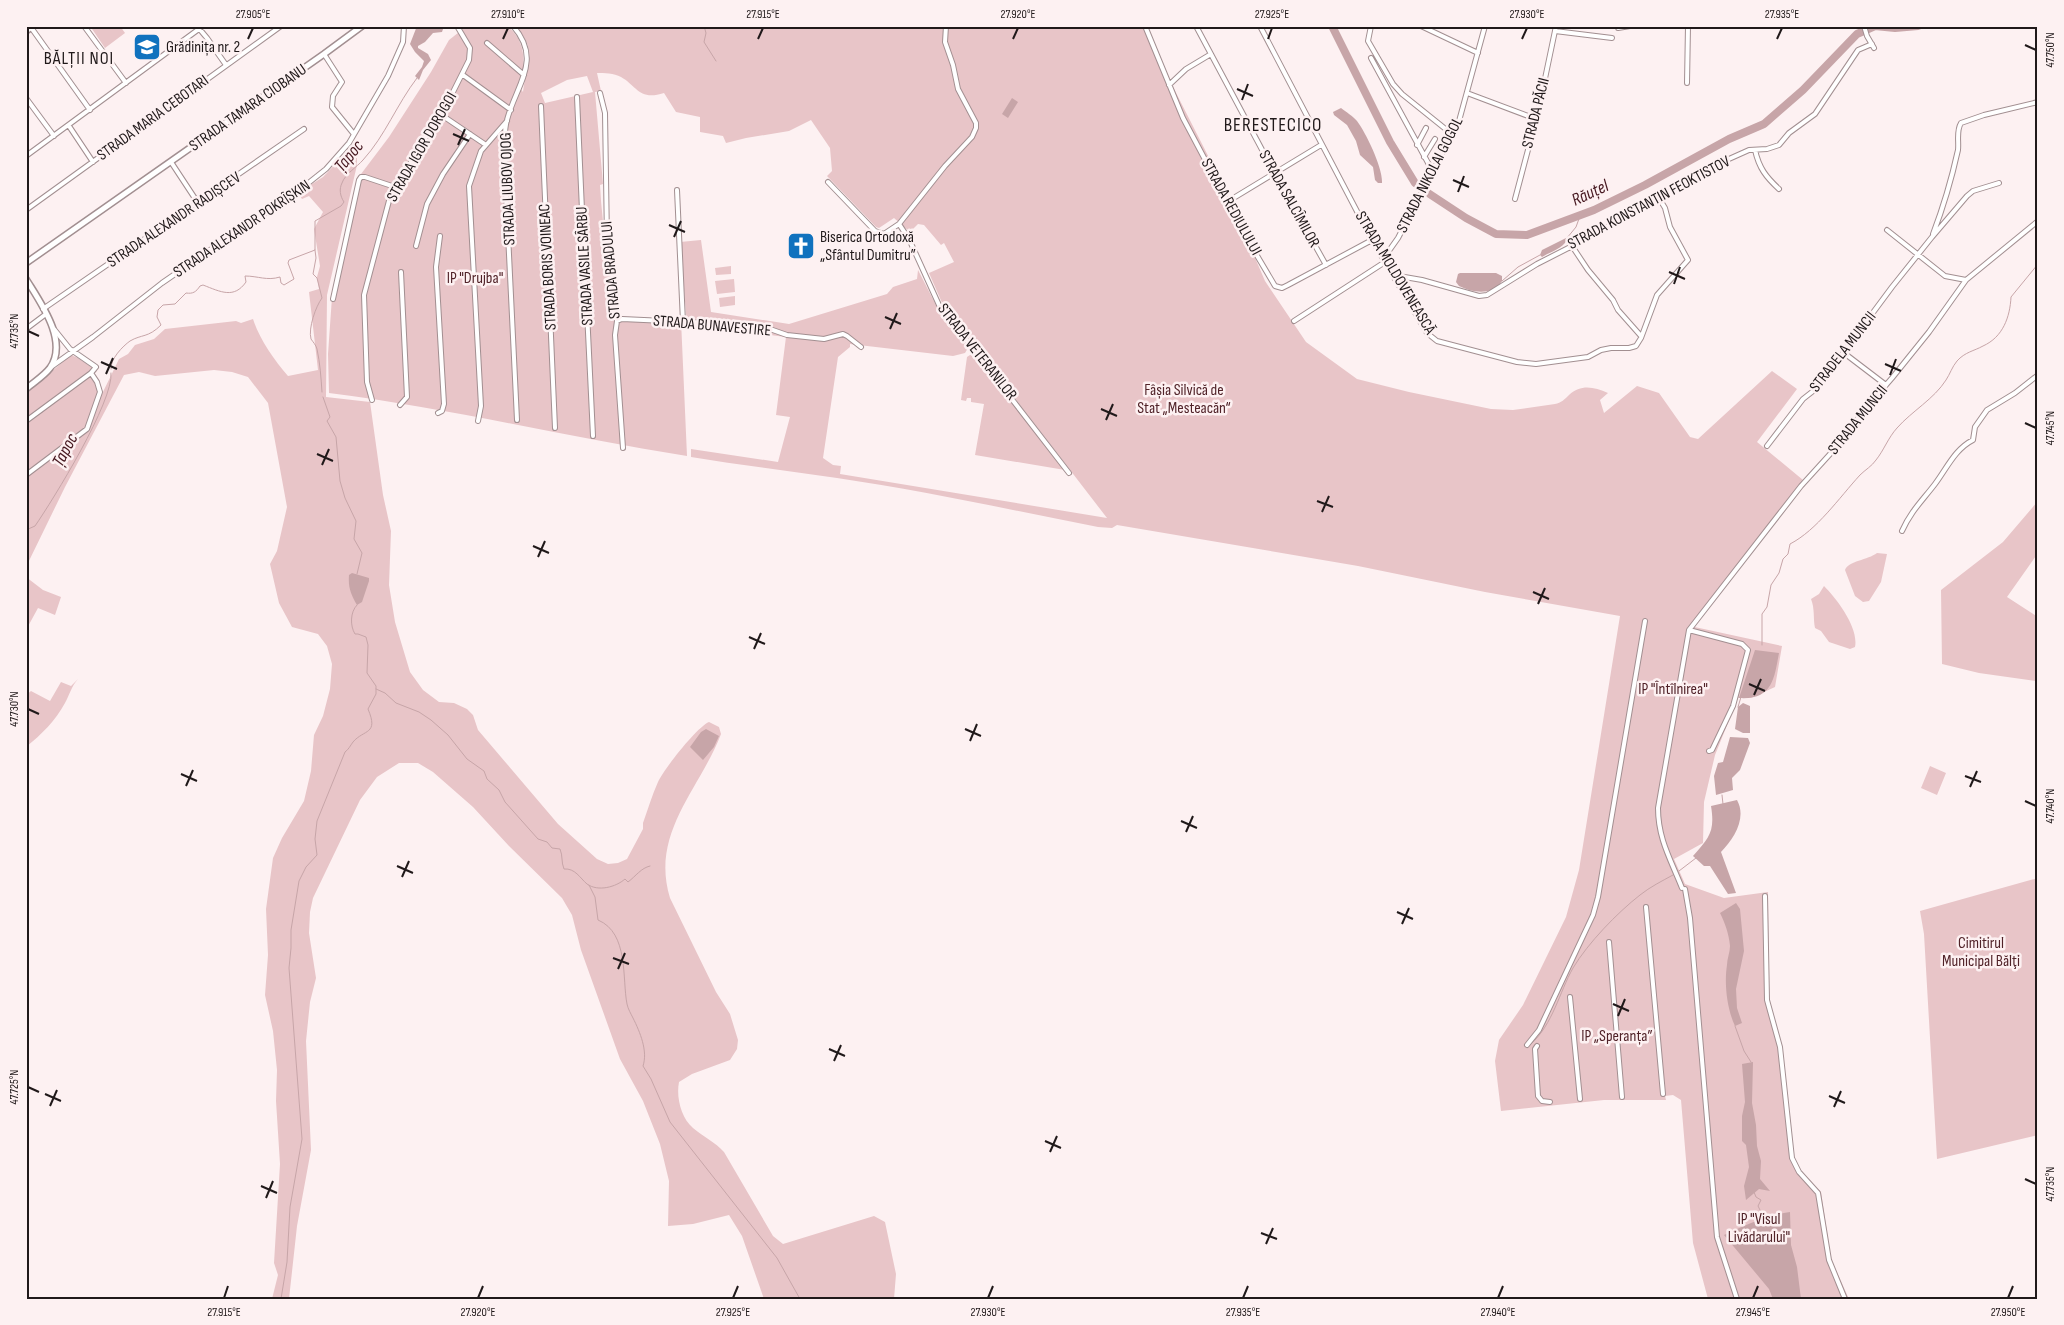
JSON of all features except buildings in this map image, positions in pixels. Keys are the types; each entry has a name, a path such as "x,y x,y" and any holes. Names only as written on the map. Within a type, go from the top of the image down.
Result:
{"street":[{"path":"84,26 126,83"},
{"name":"STRADA MARIA CEBOTARI","path":"26,210 280,26"},
{"name":"STRADA TAMARA CIOBANU","path":"26,263 362,26"},
{"name":"STRADA ALEXANDR POKRÎȘKIN","path":"26,389 51,367 162,283 310,183 338,157 396,60 404,42 404,26"},
{"name":"STRADA IGOR DOROGOI","path":"372,400 367,382 364,295 390,197 463,74 471,53 467,41 457,26"},
{"name":"STRADA LIUBOV OJOG","path":"512,26 520,36 527,54 527,66 507,120 505,171 518,420"},
{"path":"828,182 878,233 888,232 899,224 945,166 972,137 976,128 958,89 953,65 945,42 946,26"},
{"name":"STRADA REDIULULUI","path":"1144,26 1183,118 1227,202 1275,286 1285,287 1372,240"},
{"name":"STRADA SALCÎMILOR","path":"1196,26 1326,265"},
{"name":"STRADA MOLDOVENEASCĂ","path":"1260,26 1372,240 1427,333 1432,338 1490,356 1526,363 1548,363 1588,357 1601,350 1611,348 1631,348 1636,346 1641,336"},
{"path":"1371,26 1368,41 1393,84 1402,94 1453,135"},
{"path":"1421,26 1478,53"},
{"name":"STRADA NIKOLAI GOGOL","path":"1385,262 1386,255 1398,238 1420,193 1453,135 1467,93 1485,26"},
{"path":"1618,28 1630,26"},
{"path":"1686,83 1688,26"},
{"path":"26,156 69,126 199,27 226,65"},
{"name":"STRADA KONSTANTIN FEOKTISTOV","path":"1393,275 1422,280 1483,296 1495,291 1536,264 1572,246 1720,163 1749,150 1779,145 1789,133 1812,117 1858,50 1873,46 1864,27"},
{"path":"30,28 90,110"},
{"path":"1555,29 1612,38"},
{"name":"STRADA PĂCII","path":"1515,199 1536,118 1555,29"},
{"path":"487,43 524,75"},
{"name":"STRADA TAMARA CIOBANU","path":"324,54 342,82 333,96 332,107 353,133"},
{"path":"1169,85 1186,69 1211,54"},
{"path":"1371,58 1432,172"},
{"path":"463,74 511,110"},
{"name":"STRADA BRADULUI","path":"600,93 605,113 607,240 613,270 617,321 615,335 623,448"},
{"path":"1467,93 1536,118"},
{"name":"STRADA VASILE SÂRBU","path":"576,97 593,436"},
{"path":"26,98 54,136"},
{"path":"1932,237 1957,151 1959,126 1964,121 2038,102"},
{"name":"STRADA BORIS VOINEAC","path":"541,106 556,428"},
{"path":"440,114 486,144"},
{"path":"478,421 481,406 469,191 474,171 486,144 507,120"},
{"path":"69,126 93,162"},
{"path":"1417,144 1426,128"},
{"name":"STRADA ALEXANDR RADIȘCEV","path":"26,329 45,311 304,129"},
{"path":"416,246 427,204 443,174 470,134"},
{"path":"1424,157 1435,139"},
{"path":"1227,202 1321,145"},
{"path":"1755,150 1761,170 1779,189"},
{"path":"171,162 198,203"},
{"path":"333,299 359,180 361,177 365,177 395,186"},
{"name":"STRADELA MUNCII","path":"1767,446 1800,404 1817,388 1892,287 1970,193 1999,183"},
{"path":"677,190 683,322"},
{"path":"1572,246 1588,270 1613,300 1618,310 1641,336 1657,295 1688,260 1670,227 1665,208 1659,198"},
{"name":"STRADA MUNCII","path":"1690,630 1802,486 1929,332 1966,280 2038,221"},
{"name":"STRADA VETERANILOR","path":"899,224 939,305 1069,473"},
{"path":"1887,230 1945,276 1966,280"},
{"path":"438,413 442,411 444,404 436,267 440,236"},
{"path":"1294,321 1385,262"},
{"path":"400,405 407,397 401,272"},
{"path":"26,279 51,325 56,348 55,358 51,367"},
{"name":"STRADA BUNAVESTIRE","path":"617,321 683,322 767,328 786,335 824,339 843,334 861,347"},
{"path":"26,421 91,373 96,367 73,351 51,325"},
{"path":"1844,353 1886,385"},
{"path":"26,475 87,429 100,392 97,382 91,373"},
{"path":"1902,531 1909,514 1961,447 1973,440 1975,427 1984,413 2038,375"},
{"path":"1526,1045 1539,1030 1586,932 1598,897 1645,621"},
{"path":"1709,751 1712,750 1733,706 1748,650 1742,644 1690,630 1658,808 1659,830 1662,842 1683,888 1690,918 1717,1237 1736,1299"},
{"path":"1765,896 1767,1000 1780,1047 1792,1158 1799,1172 1818,1192 1829,1260 1845,1299"},
{"path":"1646,907 1664,1094"},
{"path":"1609,942 1622,1097"},
{"path":"1570,997 1580,1099"},
{"path":"1537,1046 1535,1049 1538,1096 1542,1101 1550,1102"}],"green space":[{"path":"90,26 120,26 125,33 105,48"},
{"path":"471,26 507,26 512,30 523,52 523,71 526,73 521,89 523,92 528,66 529,50 527,43 515,26 1142,26 1229,197 1265,281 1306,342 1357,379 1491,409 1513,410 1557,403 1563,401 1578,389 1593,388 1608,393 1600,400 1604,413 1637,386 1659,393 1690,437 1698,439 1772,371 1797,389 1757,442 1803,480 1690,626 1782,646 1775,687 1751,698 1738,698 1715,755 1704,802 1703,843 1674,859 1685,884 1724,898 1768,892 1769,1000 1781,1046 1794,1159 1798,1168 1821,1192 1831,1259 1849,1299 1708,1299 1693,1243 1681,1100 1673,1095 1665,1096 1666,1100 1604,1100 1501,1111 1495,1061 1499,1040 1523,1005 1566,917 1579,870 1620,616 1485,592 1358,566 1117,525 1112,528 1098,527 903,489 691,457 691,449 778,462 790,417 776,415 786,337 687,325 680,242 701,240 711,312 789,324 887,294 893,287 917,279 918,270 937,307 968,348 965,353 953,356 850,344 850,347 838,357 823,458 833,465 841,466 840,474 1107,518 943,305 929,273 954,262 944,243 941,245 924,225 918,224 910,232 894,218 879,228 876,227 827,176 832,171 830,148 811,120 789,131 726,143 723,136 700,132 700,117 676,112 664,93 656,95 644,94 618,76 597,73 601,91 595,92 603,184 600,185 601,201 615,316 681,320 687,456 419,406 329,393 328,354 332,297 358,178 389,137 431,72 449,40 463,29","holes":["587,76 593,92 545,103 541,93 567,80"]},
{"path":"345,154 357,158 357,165 327,295 326,397 370,402 383,495 391,531 389,585 395,622 410,672 423,690 439,702 454,703 467,709 473,715 478,730 558,824 597,859 608,864 618,863 627,859 643,829 643,823 658,782 681,749 709,722 719,727 721,734 680,812 672,832 667,853 666,875 670,898 716,992 730,1014 738,1040 737,1049 730,1060 692,1074 679,1082 680,1107 689,1124 724,1152 773,1236 783,1244 874,1216 885,1222 896,1274 894,1299 764,1299 742,1236 729,1215 693,1224 668,1226 669,1181 660,1144 643,1101 620,1059 581,950 572,915 562,898 509,846 473,807 433,772 418,763 399,763 377,777 360,800 313,898 309,933 316,978 310,1002 306,1041 311,1150 297,1226 289,1299 272,1299 278,1275 274,1263 280,1164 276,1101 277,1070 273,1031 265,995 268,955 266,909 273,858 282,838 304,801 311,771 314,735 323,716 330,689 332,664 327,646 318,634 292,627 279,603 270,564 277,551 287,507 268,403 248,377 232,372 214,370 155,376 139,372 124,375 65,487 26,567 26,393 71,355 97,371 94,374 101,386 102,394 119,359 128,354 135,345 154,339 165,329 236,321 241,323 253,319 268,349 288,376 318,370 309,292 319,289 317,277 320,266 314,229 323,212 309,196 302,199 298,193 323,177"},
{"path":"731,266 731,274 716,275 715,268"},
{"path":"734,279 735,292 717,294 715,281"},
{"path":"735,296 735,305 720,307 719,298"},
{"path":"973,353 1065,470 975,455 984,404 971,402 971,398 967,398 966,401 961,400 967,357"},
{"path":"2038,501 2038,553 2007,597 2038,617 2038,677 2036,681 1979,673 1942,664 1941,590 2003,542"},
{"path":"1877,553 1887,554 1881,582 1869,601 1863,602 1855,596 1845,570 1850,565"},
{"path":"26,577 43,590 61,597 55,615 38,608 26,630"},
{"path":"1824,586 1846,614 1854,631 1855,647 1850,649 1829,642 1821,631 1815,628 1811,599 1819,594"},
{"path":"78,679 57,716 26,747 26,695 31,691 50,701 61,682 71,686"},
{"path":"1930,766 1946,773 1937,795 1921,788"},
{"name":"Cimitirul Municipal Bălţi","path":"2038,878 2038,1135 1937,1159 1924,934 1920,911"}],"shaded area":[{"path":"417,26 444,26 442,32 433,33 425,42 418,46 418,48 428,54 431,60 423,70 419,80 415,76 424,61 410,44"},
{"path":"1012,98 1018,102 1008,118 1002,114"},
{"path":"1341,108 1361,126 1377,160 1382,183 1378,183 1375,180 1373,167 1360,155 1356,141 1347,125 1334,115 1333,112"},
{"path":"1566,238 1565,243 1559,248 1542,257 1540,255 1542,250"},
{"path":"1460,273 1496,273 1502,276 1502,281 1498,286 1488,291 1470,290 1459,286 1456,282"},
{"path":"352,573 369,578 362,602 357,605 350,587 349,575"},
{"path":"1755,650 1779,653 1773,680 1765,692 1758,696 1739,698"},
{"path":"1743,703 1750,706 1750,733 1743,733 1735,729 1738,707"},
{"path":"706,729 719,736 714,747 703,760 690,747 701,732"},
{"path":"1730,737 1748,738 1750,743 1740,770 1732,778 1733,790 1716,795 1714,776 1718,763 1723,762"},
{"path":"1737,800 1741,814 1738,828 1721,852 1736,893 1728,894 1710,866 1704,866 1693,856 1704,844 1712,828 1711,806"},
{"path":"1736,903 1740,909 1744,951 1736,989 1737,1008 1742,1023 1735,1026 1728,1004 1726,988 1727,960 1730,948 1720,913"},
{"path":"1753,1062 1752,1103 1757,1146 1761,1161 1760,1179 1770,1191 1759,1189 1746,1200 1744,1186 1749,1167 1746,1145 1742,1141 1742,1116 1745,1102 1742,1064"},
{"path":"1790,1212 1791,1245 1797,1267 1801,1299 1773,1299 1769,1289 1724,1235 1764,1218"}],"waterway":[{"path":"704,26 706,33 704,42 716,61"},
{"name":"Răuțel","path":"1332,26 1390,142 1415,183 1466,218 1496,234 1527,235 1594,210 1645,185 1729,139 1764,124 1803,90 1857,34 1875,26 1895,28 1918,26"},
{"name":"Țapoc","path":"111,369 115,357 127,343 149,334 161,325 157,317 158,310 163,305 175,304 186,293 194,292 200,286 203,285 221,292 232,292 237,291 246,282 245,276 280,277 281,283 284,285 294,279 288,263 289,260 315,250 315,221 341,206 344,202 340,190 341,185 348,174 371,151 417,78"},
{"path":"1567,238 1576,227 1580,216"},
{"path":"315,250 316,258 313,274 317,278 322,298 313,317 310,334 317,349 322,392"},
{"path":"1502,281 1518,267 1540,255"},
{"path":"1762,645 1762,614 1767,607 1771,585 1779,573 1783,559 1788,554 1790,544 1809,531 1874,462 1894,432 1941,387 1957,361 1996,337 2007,319 2011,297 2038,264"},
{"name":"Țapoc","path":"26,530 35,526 81,450 103,405 111,373"},
{"path":"323,397 330,417 327,421 336,437 340,481 345,498 356,521 354,539 362,553 357,574"},
{"path":"281,1299 287,1262 290,1207 302,1139 289,968 291,930 299,881 306,867 317,855 315,839 317,821 345,752 357,738 369,730 372,723 368,709 376,694 376,686 367,673 368,645 366,637 355,634 352,627 352,615 357,605"},
{"path":"376,689 385,693 396,703 419,712 448,735 467,759 484,771 487,779 499,790 505,802 538,839 547,842 552,848 560,849 564,869 571,870 587,884 596,888 607,888 625,879 628,882 641,870 650,866"},
{"path":"1738,707 1741,697"},
{"path":"1722,795 1723,804"},
{"path":"1679,871 1696,858"},
{"path":"1531,1044 1545,1027 1579,958 1622,910 1640,895 1673,875"},
{"path":"589,885 595,897 598,920 608,926 615,935 619,946 627,1004 644,1048 643,1066 651,1079 670,1122 777,1258 800,1299"},
{"path":"1735,1026 1744,1051 1751,1062"},
{"path":"1754,1192 1756,1197 1761,1200 1758,1206 1761,1212"}],"place":[{"name":"Grădinița nr. 2","path":"147,47"},
{"name":"Biserica Ortodoxă „Sfântul Dumitru”","path":"801,246"}],"district":[{"name":"BĂLȚII NOI","path":"79,58"},
{"name":"BERESTECICO","path":"1273,125"}],"park label":[{"name":"IP \"Drujba\"","path":"475,278"},
{"name":"Fâșia Silvică de Stat „Mesteacăn“","path":"1184,399"},
{"name":"IP \"Întîlnirea\"","path":"1673,689"},
{"name":"IP „Speranța”","path":"1617,1036"},
{"name":"IP \"Visul Livădarului\"","path":"1759,1228"}]}
